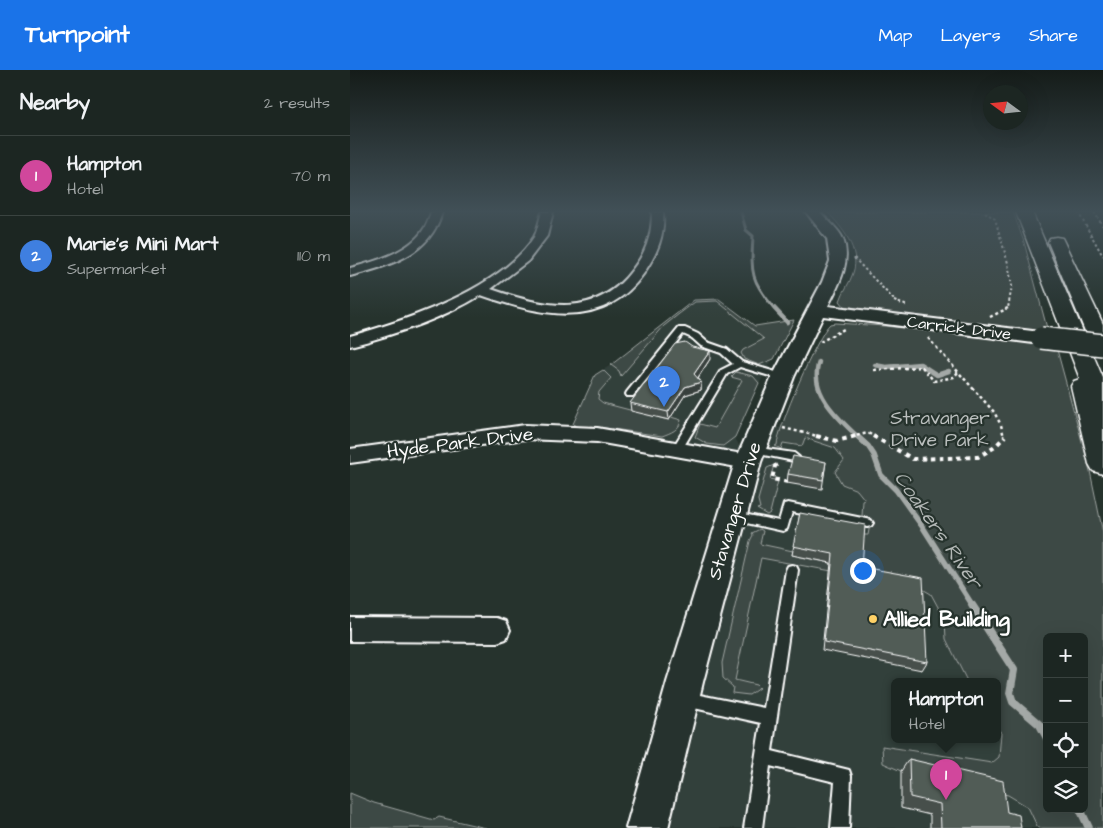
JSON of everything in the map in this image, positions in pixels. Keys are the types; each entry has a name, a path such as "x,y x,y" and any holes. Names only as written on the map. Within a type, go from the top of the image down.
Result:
{"highway":[{"path":"1038,247 1103,407"},
{"path":"1058,247 1103,346"},
{"path":"1074,283 1103,337"},
{"path":"1062,305 1103,464"}],"street":[{"path":"350,272 391,258 410,247"},
{"path":"350,342 422,317 480,290 518,263 534,247"},
{"path":"480,290 530,307 546,309 579,308 595,305 615,297 629,284 647,260 652,247"},
{"name":"Stavanger Drive","path":"647,828 750,456 783,376 834,275 838,253 837,247"},
{"name":"Carrick Drive","path":"816,310 1103,346"},
{"name":"Hyde Park Drive","path":"350,456 525,432 597,436 677,449 750,456"},
{"path":"350,629 496,630"}],"lane":[{"path":"630,394 682,330 695,336 704,344 724,351 739,364 783,376"},
{"path":"677,449 724,372 739,364"},
{"path":"750,456 794,458"},
{"path":"732,516 783,526 788,507 867,523"},
{"path":"753,828 792,570"},
{"path":"682,698 770,717"},
{"path":"764,757 843,776 840,828"}],"path":[{"path":"986,319 1008,308 1011,300 1011,278 1003,247"},
{"path":"852,256 876,279 894,301 911,313"},
{"path":"816,345 852,326"},
{"path":"780,428 837,441 868,432 913,459 978,457 995,447 1005,436 1004,426 989,405 926,336"},
{"path":"874,370 922,367 934,381 954,376 965,379"},
{"path":"954,376 958,372"},
{"path":"782,463 775,466 772,479 788,482"}],"shaded area":[{"path":"719,299 755,326 794,320 758,386 735,438 748,461 762,424 782,428 835,448 938,585 978,678 891,678 891,743 1001,743 1001,734 1041,828 647,828 748,462 568,434 595,375 622,358 694,300"}],"green space":[{"path":"1025,247 1048,332 939,320 844,306 840,301 853,273 855,264 852,248"},
{"path":"719,299 755,326 794,320 774,359 759,365 744,359 741,353 743,350 764,339 717,301 695,302 679,314 664,326 621,376 619,371 611,365 694,300"},
{"name":"Stravanger Drive Park","path":"835,323 885,326 1056,346 1090,471 1103,533 1103,828 1038,828 1028,807 1008,795 901,771 883,763 882,746 992,763 999,757 1001,743 1001,678 966,678 946,639 945,620 931,594 919,587 761,558 735,680 756,685 759,688 749,695 732,693 733,687 723,678 722,663 752,533 760,529 763,531 760,544 793,551 792,555 859,569 863,535 868,535 871,519 862,516 863,501 865,500 857,490 842,484 835,472 844,460 835,448 805,438 802,446 783,443 781,449 775,446 777,445 791,403 824,331 830,324"},
{"path":"603,370 611,378 599,392 598,399 603,403 668,420 671,417 681,420 679,426 674,431 662,436 592,426 580,429 573,424 595,375"},
{"path":"736,372 753,376 759,383 735,437 723,446 707,444 695,437 700,424 715,428 742,380 731,377"},
{"path":"774,465 770,479 778,481 770,513 767,515 757,509 760,508 758,500 767,468"},
{"path":"350,793 374,803 434,820 439,817 486,828 350,828"}],"building":[{"path":"685,342 692,347 710,351 694,374 701,382 685,387 668,412 630,403 675,344"},
{"path":"793,456 826,462 823,480 788,474"},
{"name":"Allied Building","path":"800,513 865,525 862,567 923,578 927,662 824,642 833,554 793,546"},
{"path":"909,759 1003,781 1007,812 1019,815 1021,828 941,828 940,804 910,797"}],"waterway":[{"name":"Coakers River","path":"753,247 752,268 754,276 761,291 775,309"},
{"name":"Coakers River","path":"774,308 787,322"},
{"name":"Coakers River","path":"819,362 817,373 821,394 834,413 858,437"},
{"path":"875,365 886,367 920,364 937,375 949,371"},
{"name":"Coakers River","path":"857,436 868,446 874,455 881,475 896,490 924,529 973,606"},
{"name":"Coakers River","path":"972,605 1014,670 1010,693 1013,702 1040,725 1043,731"},
{"name":"Coakers River","path":"1082,813 1089,828"}],"place":[{"name":"Marie's Mini Mart","path":"664,407"},
{"name":"Allied Building","path":"873,619"},
{"name":"Hampton","path":"946,800"}]}
